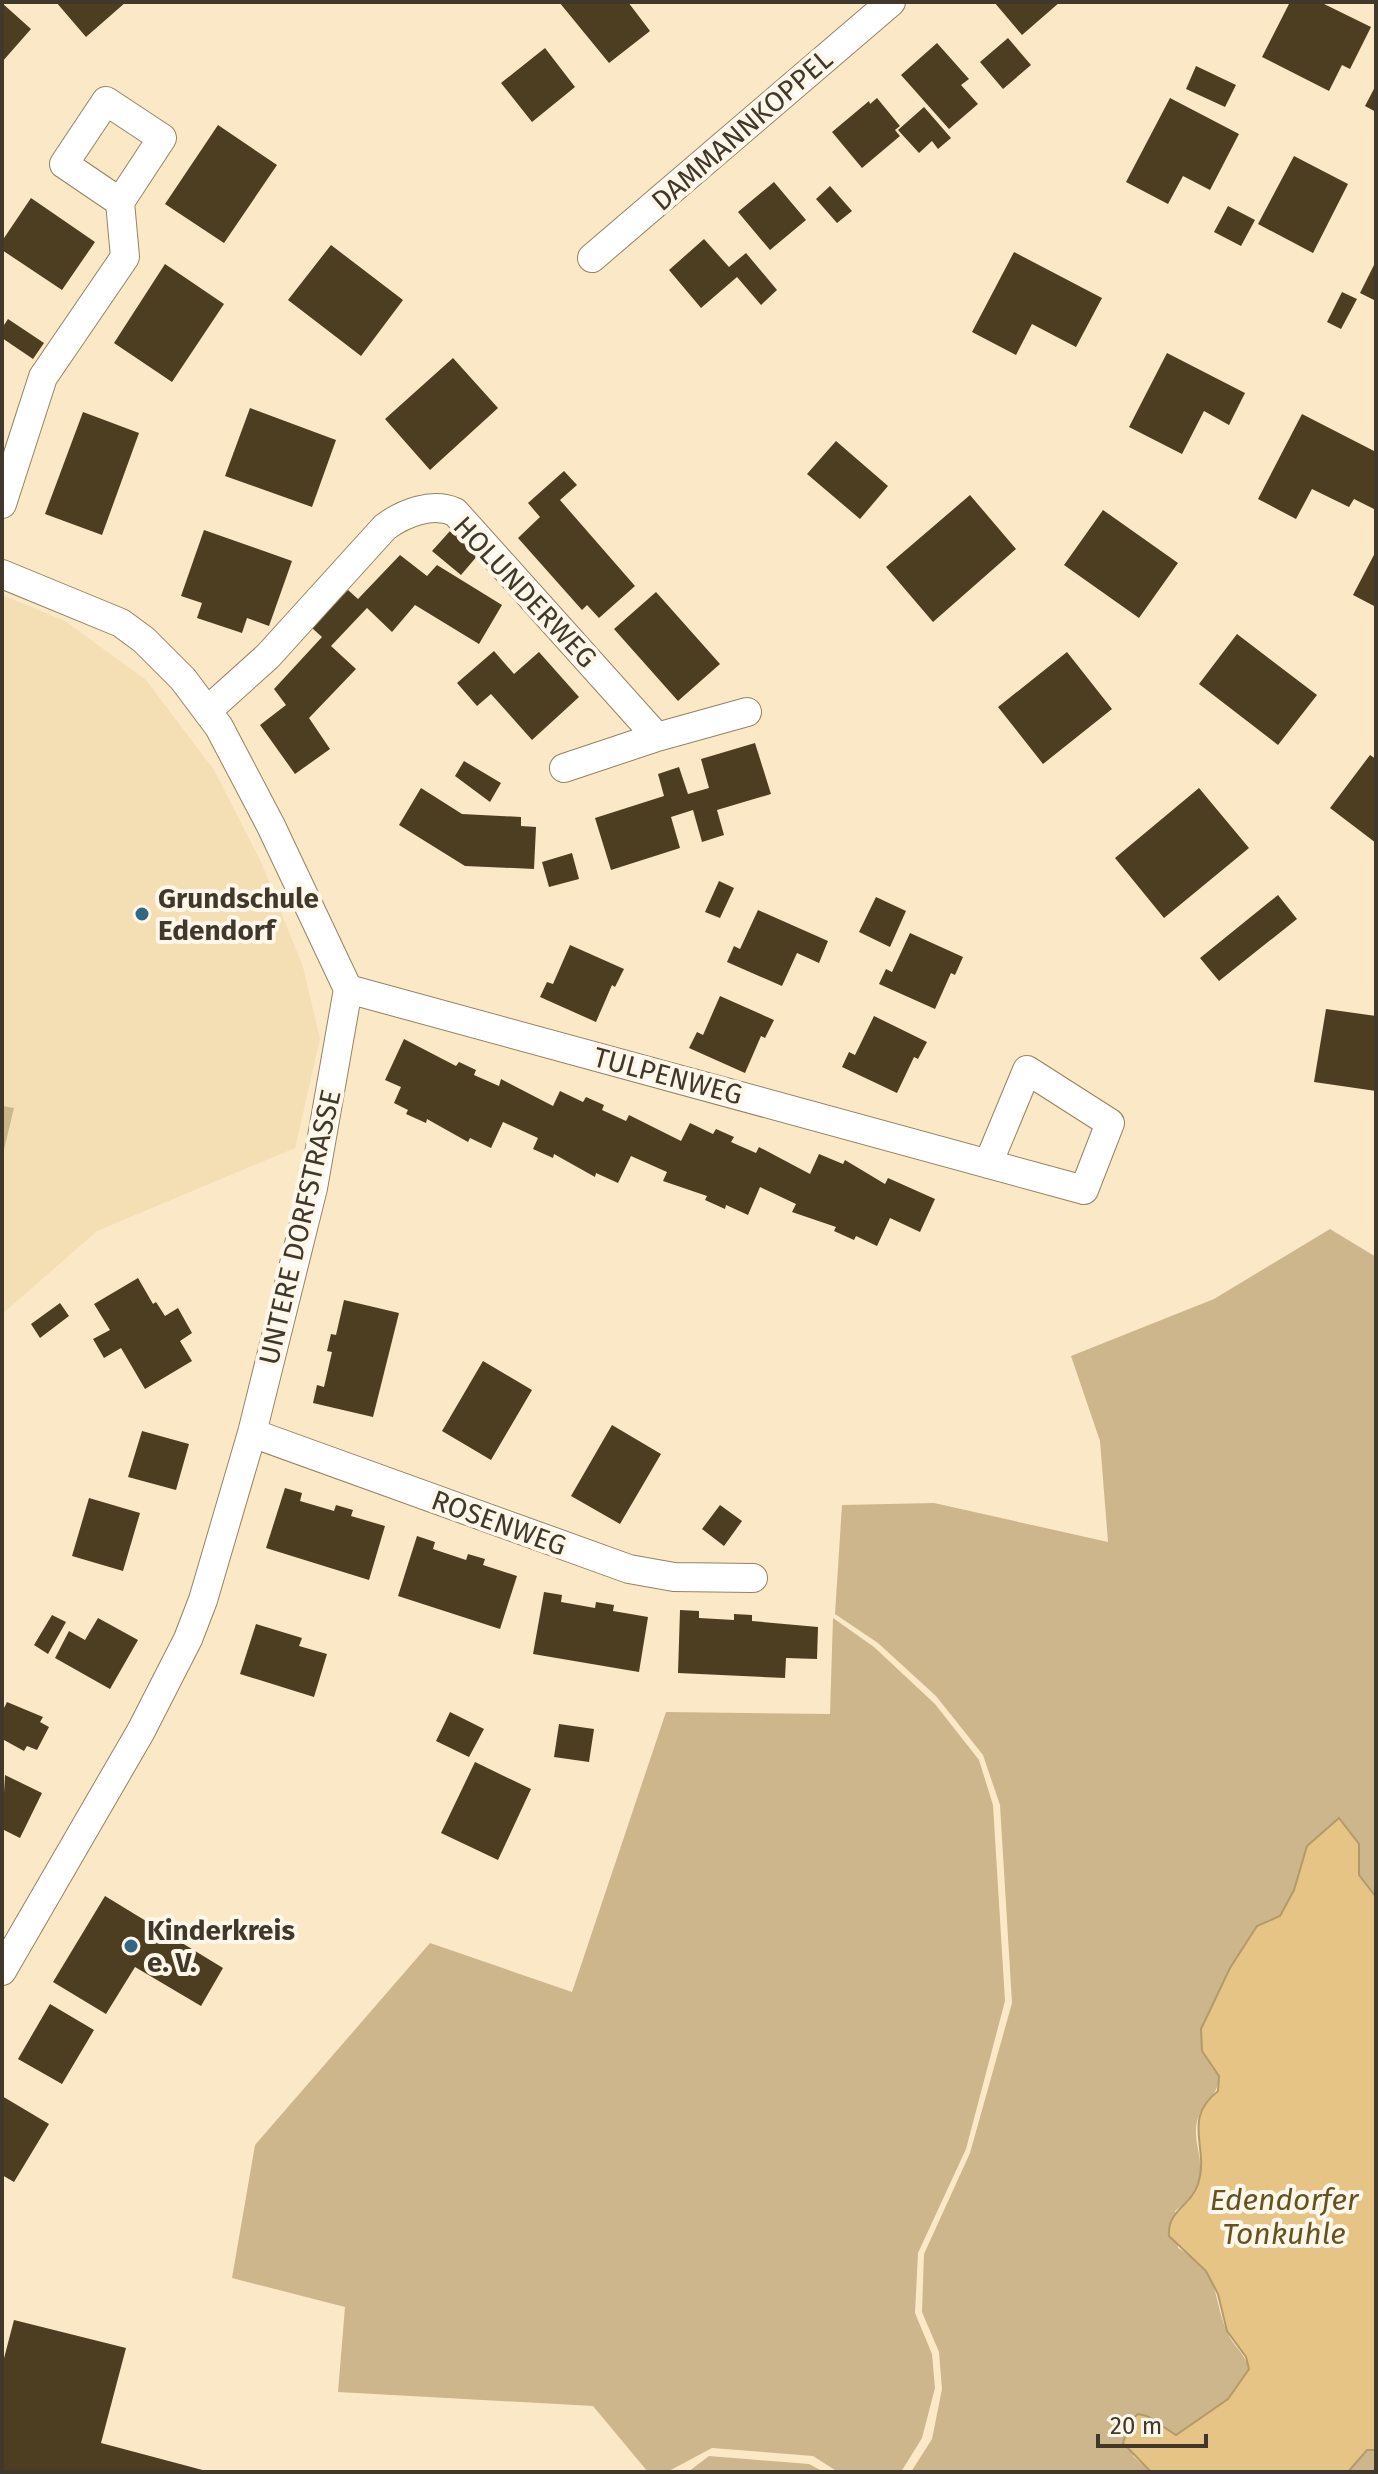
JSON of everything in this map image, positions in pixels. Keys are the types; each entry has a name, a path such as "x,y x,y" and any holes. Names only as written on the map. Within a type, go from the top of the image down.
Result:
{"street":[{"name":"DAMMANNKOPPEL","path":"592,258 891,2"},
{"path":"2,504 43,377 125,257 120,202"},
{"name":"HOLUNDERWEG","path":"207,711 268,656 385,527 408,514 442,509 455,512 657,737"},
{"path":"2,574 133,631 183,679 207,711 271,826 348,989"},
{"path":"564,768 657,737 747,712"},
{"name":"TULPENWEG","path":"348,989 988,1164 1084,1190 1110,1123 1027,1070 988,1164"},
{"name":"UNTERE DORFSTRASSE","path":"2,1971 141,1731 188,1639 252,1433 313,1188 348,989"},
{"name":"ROSENWEG","path":"252,1433 629,1569 674,1577 753,1578"}],"shaded area":[{"name":"Grundschule Edendorf","path":"2,595 65,621 146,680 214,770 261,862 303,967 320,1039 295,1148 97,1231 2,1314"},
{"path":"2,1106 14,1108 2,1158"},
{"path":"1330,1229 1376,1257 1376,1897 1358,1875 1359,1844 1307,1846 1294,1890 1280,1917 1257,1926 1230,1968 1201,2029 1210,2064 1219,2076 1217,2088 1200,2113 1196,2125 1200,2160 1197,2185 1175,2211 1178,2248 1192,2257 1209,2276 1227,2332 1249,2369 1228,2399 1176,2435 1147,2416 1133,2456 1151,2472 911,2472 932,2439 942,2389 939,2352 922,2312 924,2254 970,2153 1012,2003 1000,1805 983,1755 936,1696 878,1643 835,1614 842,1505 934,1503 1108,1542 1100,1441 1071,1356 1214,1299"},
{"path":"833,1618 874,1647 935,1704 979,1760 993,1805 1005,2001 966,2149 918,2253 915,2313 932,2354 935,2388 922,2438 901,2472 838,2472 813,2456 712,2448 667,2472 648,2472 593,2406 338,2392 345,2307 232,2278 255,2145 430,1943 572,1992 666,1712 830,1714"},
{"path":"1367,2450 1376,2450 1376,2472 1348,2472"},
{"path":"709,2456 809,2464 824,2472 688,2472"}],"water":[{"name":"Edendorfer Tonkuhle","path":"1339,1818 1359,1844 1359,1875 1376,1897 1376,2450 1367,2450 1348,2472 1151,2472 1123,2443 1131,2420 1138,2414 1147,2416 1176,2435 1228,2399 1249,2369 1246,2357 1227,2331 1218,2294 1206,2271 1169,2236 1175,2214 1198,2184 1201,2171 1201,2113 1218,2091 1219,2076 1202,2051 1201,2029 1230,1968 1257,1926 1280,1916 1294,1890 1307,1846"}],"building":[{"path":"56,2 126,2 86,37"},
{"path":"559,2 628,2 650,31 609,63"},
{"path":"994,2 1060,2 1022,35"},
{"path":"1290,2 1320,2 1371,27 1350,69 1342,65 1329,91 1262,57"},
{"path":"2,3 31,29 2,62"},
{"path":"1008,38 1031,65 1003,89 980,62"},
{"path":"937,43 969,79 961,85 978,104 949,129 901,75"},
{"path":"545,48 575,87 532,122 501,83"},
{"path":"1196,66 1236,85 1225,107 1186,89"},
{"path":"1376,85 1376,112 1365,106"},
{"path":"877,98 900,126 895,130 900,136 862,168 832,132 869,101 870,104"},
{"path":"1170,98 1239,134 1210,190 1183,176 1168,204 1126,182"},
{"path":"924,107 951,138 938,149 932,141 919,153 898,130"},
{"path":"218,125 277,165 224,243 165,204"},
{"path":"1294,156 1348,184 1313,253 1258,224"},
{"path":"774,182 806,220 770,250 738,212"},
{"path":"830,186 852,211 837,223 816,199"},
{"path":"31,198 95,242 62,290 2,250 2,241"},
{"path":"1228,206 1255,220 1241,246 1214,232"},
{"path":"704,239 729,267 746,253 777,290 761,305 737,277 701,308 669,270"},
{"path":"331,245 403,300 361,356 288,300"},
{"path":"1014,252 1102,298 1076,347 1032,324 1016,355 972,332"},
{"path":"1376,261 1376,301 1360,293"},
{"path":"165,264 224,304 172,382 114,343"},
{"path":"1342,292 1357,299 1341,329 1327,322"},
{"path":"8,319 44,343 33,359 2,338 2,328"},
{"path":"1167,353 1245,393 1229,425 1204,411 1182,454 1129,427"},
{"path":"453,358 498,408 430,470 385,419"},
{"path":"250,408 336,440 312,507 225,476"},
{"path":"83,412 139,433 102,535 45,514"},
{"path":"1302,414 1376,452 1376,510 1354,499 1349,507 1312,489 1296,519 1258,499"},
{"path":"836,441 888,486 860,519 807,474"},
{"path":"564,471 577,485 560,500 635,586 599,618 587,605 582,610 518,538 540,517 528,503"},
{"path":"970,495 1016,549 933,622 886,567"},
{"path":"1103,510 1178,563 1139,618 1064,565"},
{"path":"204,530 292,561 269,626 247,618 242,633 197,618 202,603 181,596"},
{"path":"450,531 478,555 461,575 432,551"},
{"path":"1376,551 1376,607 1353,595"},
{"path":"400,555 427,576 437,565 502,605 479,644 415,605 392,632 367,608 331,646 356,669 309,718 330,749 295,774 260,725 286,705 274,689 322,637 312,628 348,590 358,599"},
{"path":"656,592 720,664 678,701 614,629"},
{"path":"1237,634 1317,695 1278,745 1199,684"},
{"path":"494,651 514,674 539,652 579,697 532,740 491,694 477,706 457,683"},
{"path":"1067,652 1112,709 1043,764 998,707"},
{"path":"755,743 771,794 717,810 724,835 702,842 693,810 671,817 680,848 611,870 595,818 664,796 658,774 679,767 688,794 709,788 701,759"},
{"path":"1370,755 1376,759 1376,843 1330,808"},
{"path":"464,761 501,783 490,802 455,776"},
{"path":"421,788 462,814 521,817 521,826 536,827 534,869 465,866 399,825"},
{"path":"1199,788 1249,848 1164,918 1115,858"},
{"path":"572,853 579,879 549,887 542,862"},
{"path":"719,881 734,888 720,918 705,912"},
{"path":"1278,895 1297,919 1219,981 1200,958"},
{"path":"876,897 906,911 890,947 859,932"},
{"path":"758,910 828,941 819,963 797,953 782,986 727,962 734,946 740,949"},
{"path":"910,933 963,957 955,975 951,973 935,1009 879,984 886,969 892,972"},
{"path":"570,945 624,969 615,987 612,985 596,1022 540,997 547,982 553,984"},
{"path":"720,996 774,1020 765,1038 761,1036 745,1073 689,1048 697,1032 703,1035"},
{"path":"1326,1009 1376,1016 1376,1091 1314,1082"},
{"path":"874,1016 927,1042 918,1059 914,1057 897,1093 842,1067 849,1052 855,1055"},
{"path":"404,1039 456,1066 459,1062 476,1070 474,1075 499,1086 501,1079 553,1106 560,1091 583,1102 586,1097 604,1105 602,1110 626,1121 629,1115 681,1141 690,1123 713,1134 716,1129 734,1137 731,1142 756,1153 759,1147 810,1174 819,1154 843,1164 845,1160 885,1184 888,1178 935,1199 920,1232 890,1218 877,1246 856,1236 854,1240 834,1231 836,1227 792,1212 796,1204 760,1187 748,1215 726,1205 725,1209 705,1200 707,1196 663,1181 667,1172 631,1156 618,1183 596,1173 595,1177 554,1154 553,1158 533,1149 538,1138 503,1122 491,1148 470,1138 468,1142 427,1119 426,1123 406,1114 408,1110 394,1103 401,1087 385,1080"},
{"path":"138,1278 153,1304 156,1302 165,1316 178,1308 192,1333 180,1341 192,1361 145,1389 121,1348 104,1358 93,1339 110,1330 94,1304"},
{"path":"344,1300 399,1313 373,1417 313,1403 317,1385 324,1387 332,1352 327,1351 331,1334 336,1335"},
{"path":"60,1303 69,1316 40,1338 31,1324"},
{"path":"483,1361 532,1390 491,1460 442,1431"},
{"path":"612,1425 661,1454 620,1524 571,1496"},
{"path":"142,1431 189,1444 176,1490 128,1477"},
{"path":"285,1488 302,1493 300,1501 334,1511 336,1505 353,1510 351,1516 385,1526 369,1580 266,1548"},
{"path":"89,1498 140,1513 123,1571 72,1556"},
{"path":"720,1505 742,1521 724,1546 702,1529"},
{"path":"417,1536 435,1542 433,1549 466,1560 468,1554 485,1559 483,1565 517,1576 500,1629 398,1596"},
{"path":"544,1592 562,1595 561,1602 595,1608 596,1602 614,1605 613,1611 648,1617 639,1672 533,1654"},
{"path":"680,1610 699,1611 699,1618 734,1620 734,1614 752,1615 752,1621 818,1627 817,1659 786,1658 785,1678 678,1673"},
{"path":"52,1615 66,1622 48,1654 34,1645"},
{"path":"98,1618 138,1640 110,1689 55,1658 69,1631 85,1640"},
{"path":"256,1624 302,1638 299,1646 327,1654 314,1697 240,1674"},
{"path":"7,1702 43,1717 40,1722 49,1727 37,1750 27,1746 24,1751 4,1740 2,1712"},
{"path":"450,1712 484,1729 469,1757 436,1741"},
{"path":"559,1724 594,1729 589,1762 554,1757"},
{"path":"475,1762 531,1789 498,1860 441,1833"},
{"path":"5,1775 42,1793 20,1838 2,1829"},
{"name":"Kinderkreis e. V.","path":"105,1896 223,1968 201,2006 135,1967 106,2014 53,1982"},
{"path":"50,2004 94,2030 62,2084 18,2059"},
{"path":"2,2096 49,2124 14,2182 2,2175"},
{"path":"14,2320 126,2348 101,2443 210,2472 2,2472 2,2366"}],"place":[{"name":"Grundschule Edendorf","path":"142,914"},
{"name":"Kinderkreis e. V.","path":"131,1946"}]}
